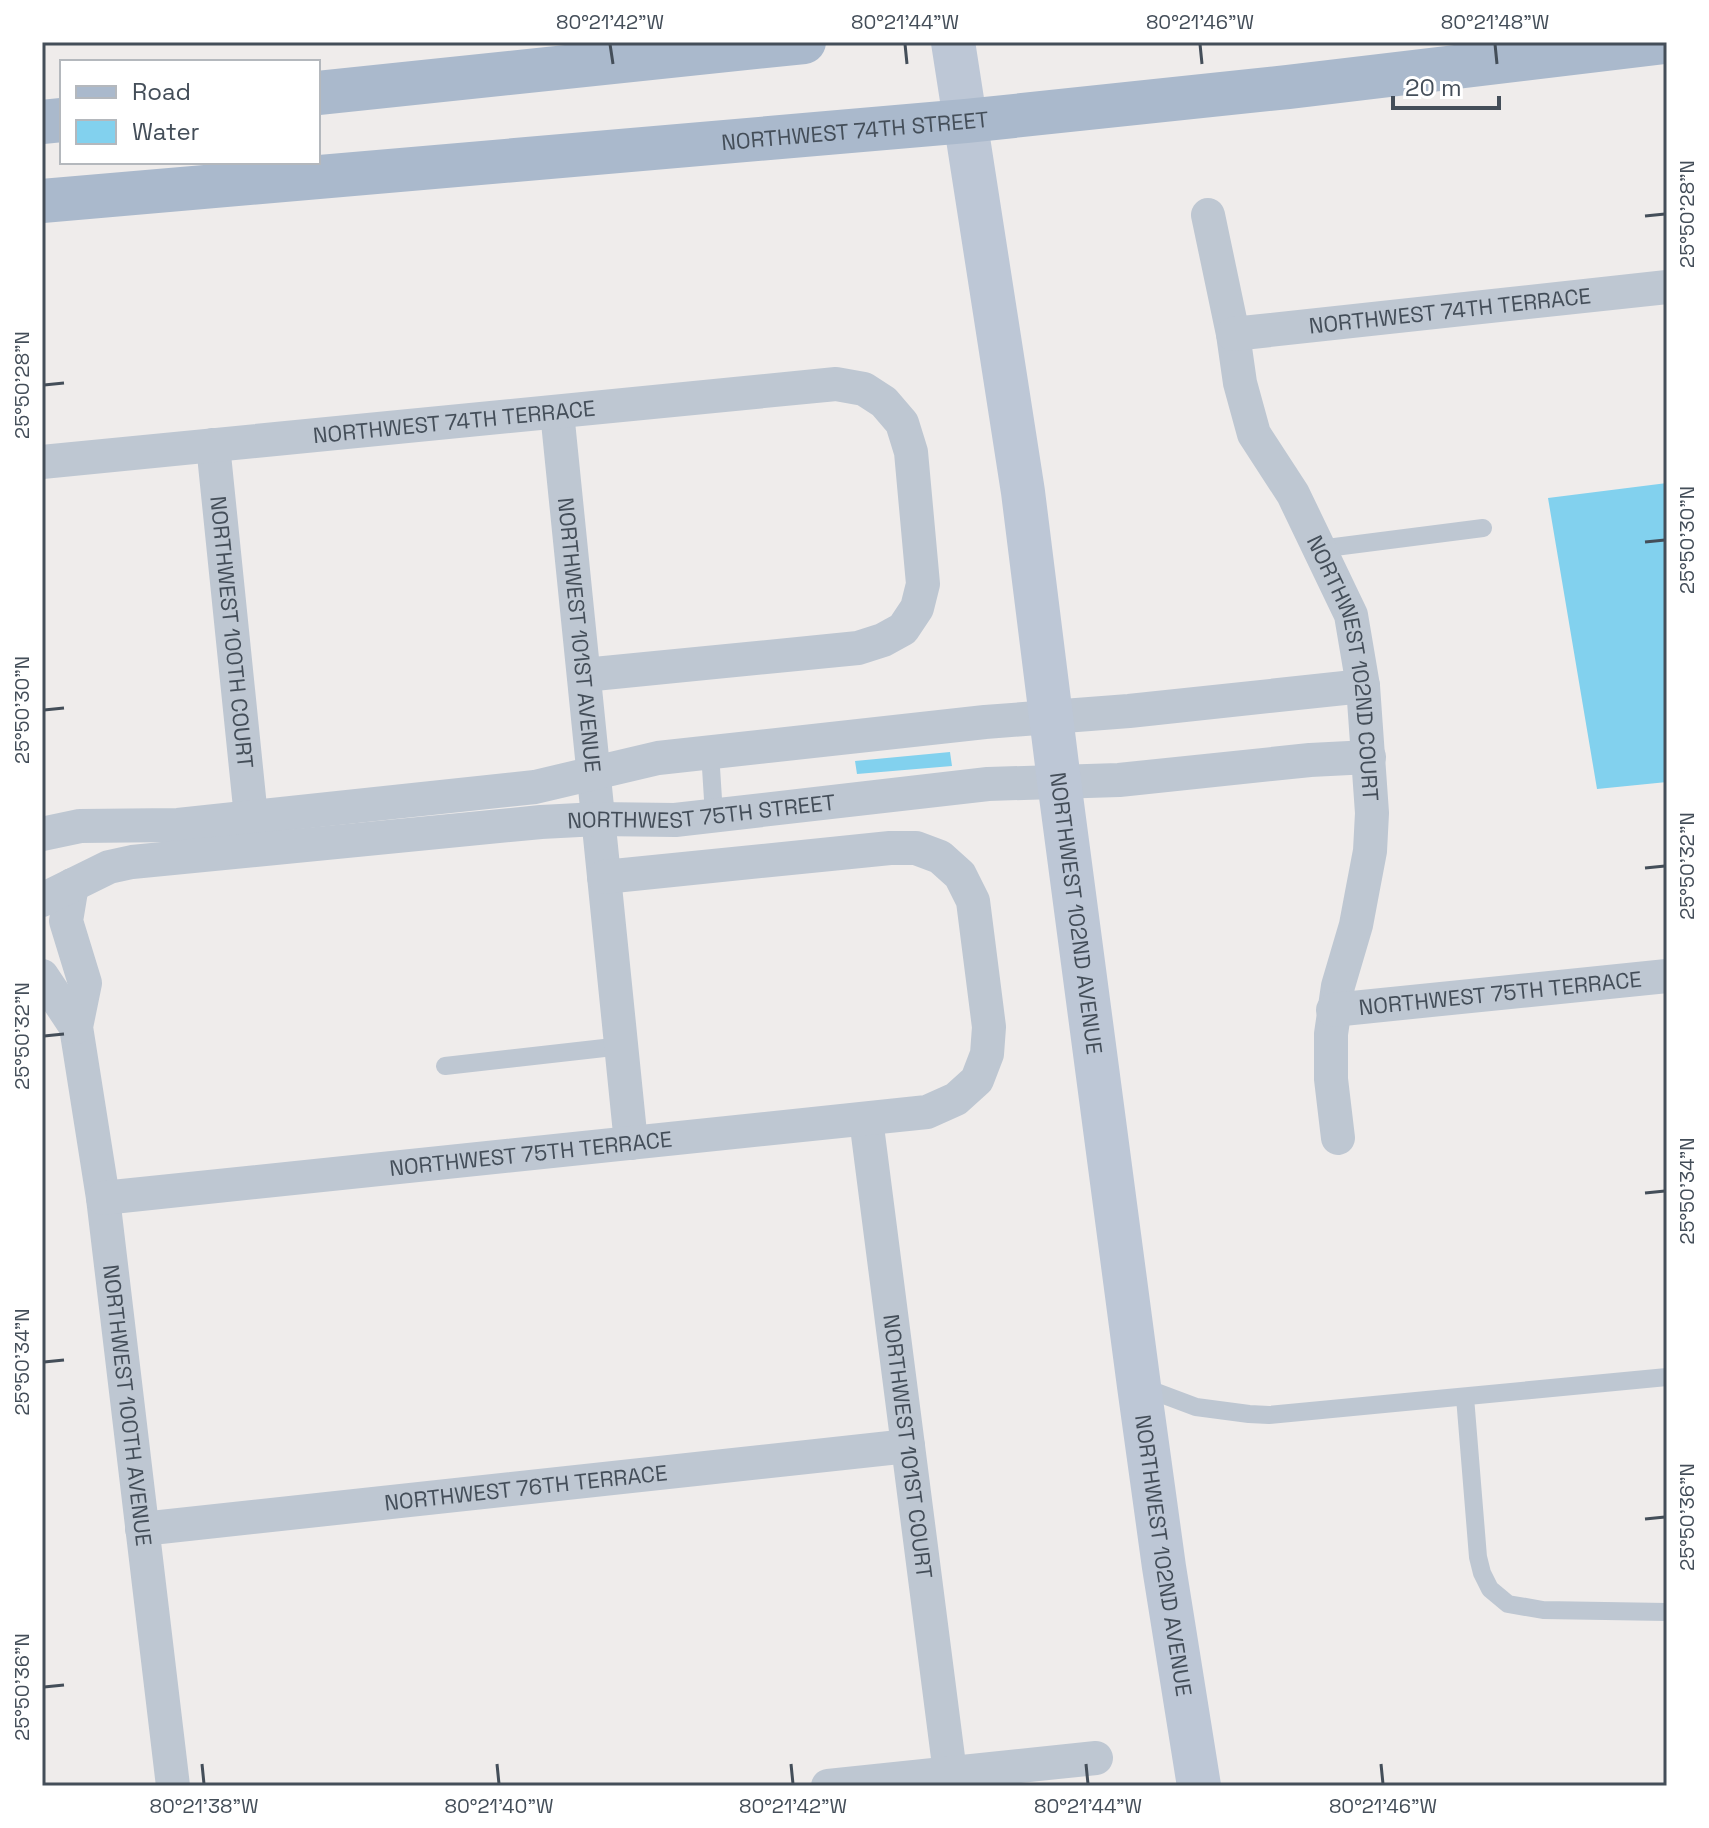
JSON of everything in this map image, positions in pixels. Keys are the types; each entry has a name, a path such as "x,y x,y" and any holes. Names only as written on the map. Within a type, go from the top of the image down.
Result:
{"main road":[{"path":"320,93 804,42"},
{"name":"NORTHWEST 74TH STREET","path":"42,201 966,121 1665,42"}],"street":[{"name":"NORTHWEST 102ND AVENUE","path":"953,42 1020,477 1139,1386 1199,1786"},
{"name":"NORTHWEST 102ND COURT","path":"1208,215 1240,383 1254,434 1293,494 1351,615 1363,686 1372,813 1370,851 1356,925 1333,1010 1330,1055 1338,1138"},
{"name":"NORTHWEST 74TH TERRACE","path":"1233,334 1667,287"},
{"name":"NORTHWEST 74TH TERRACE","path":"42,462 836,384 864,389 884,402 902,423 911,452 923,584 917,608 903,629 858,648 584,675"},
{"name":"NORTHWEST 101ST AVENUE","path":"557,412 631,1143"},
{"name":"NORTHWEST 100TH COURT","path":"213,445 251,817"},
{"name":"NORTHWEST 75TH STREET","path":"42,834 80,826 178,825 535,787 658,758 985,722 1129,711 1363,686"},
{"name":"NORTHWEST 75TH STREET","path":"42,900 109,867 132,862 541,822 675,820 988,784 1119,780 1310,760 1369,757"},
{"name":"NORTHWEST 75TH TERRACE","path":"103,1198 927,1112 956,1099 977,1080 987,1054 989,1027 973,901 960,875 940,857 916,848 890,848 604,877"},
{"name":"NORTHWEST 100TH AVENUE","path":"72,885 66,921 85,983 76,1027 103,1198 173,1786"},
{"name":"NORTHWEST 100TH AVENUE","path":"42,976 76,1027"},
{"name":"NORTHWEST 75TH TERRACE","path":"1333,1010 1667,976"},
{"name":"NORTHWEST 101ST COURT","path":"866,1119 950,1773"},
{"name":"NORTHWEST 76TH TERRACE","path":"142,1529 908,1446"},
{"path":"828,1786 1096,1758"}],"lane":[{"path":"1319,549 1483,528"},
{"path":"710,752 714,815"},
{"path":"445,1066 622,1046"},
{"path":"1139,1386 1196,1407 1269,1415 1667,1377"},
{"path":"1465,1397 1478,1557 1490,1589 1508,1604 1543,1610 1667,1612"}],"water":[{"path":"1667,483 1667,782 1597,789 1548,498"},
{"path":"950,752 952,766 857,774 855,761"}]}
